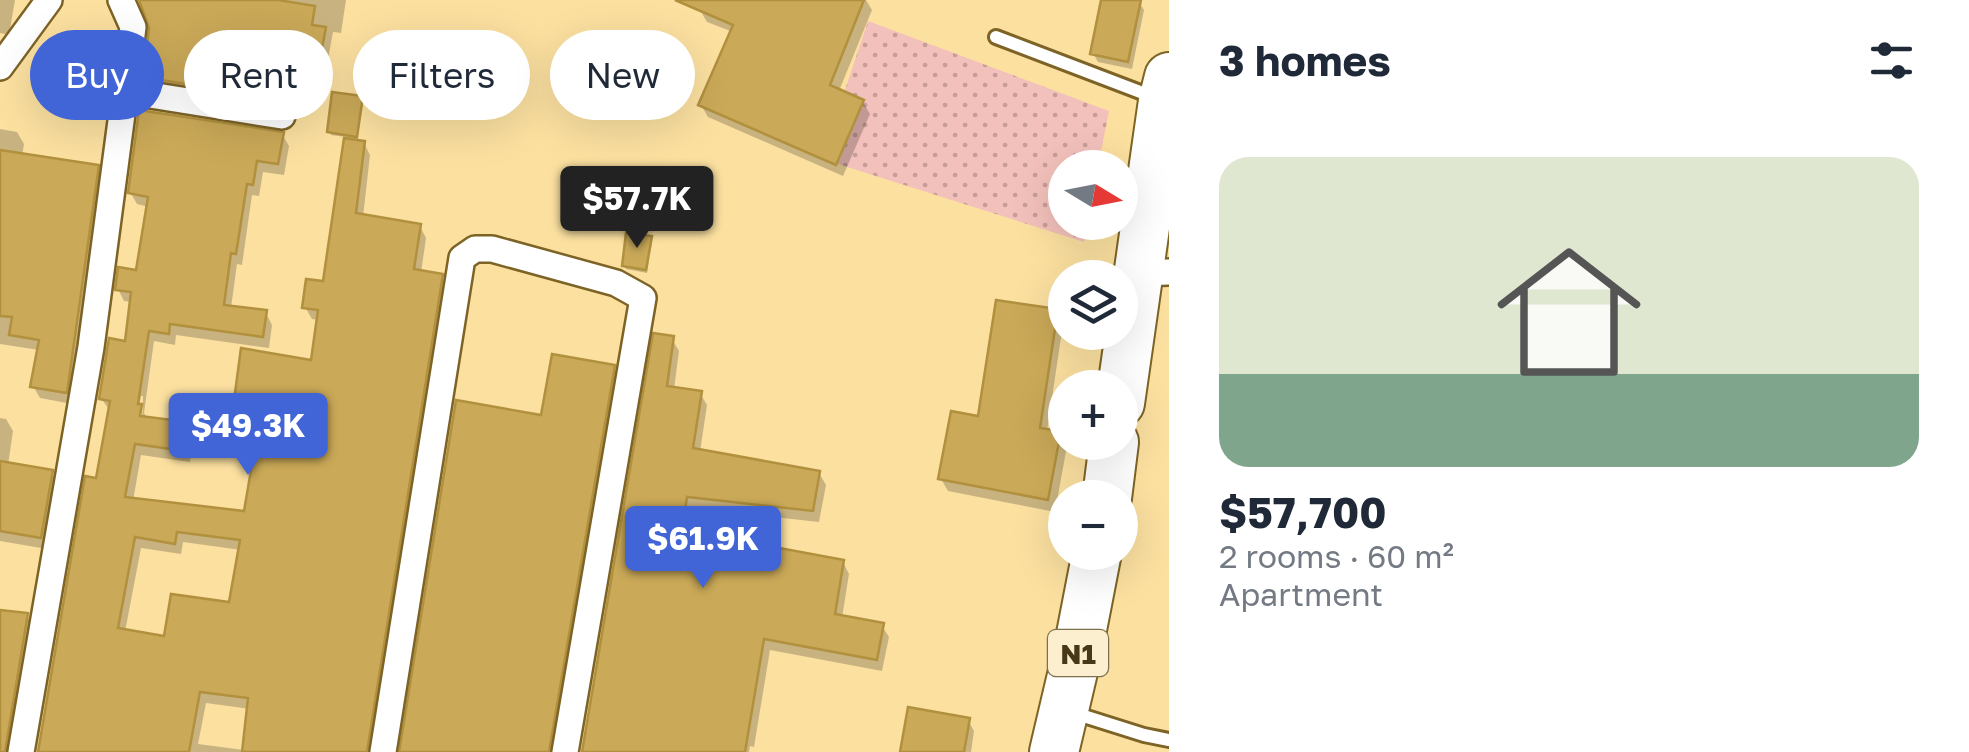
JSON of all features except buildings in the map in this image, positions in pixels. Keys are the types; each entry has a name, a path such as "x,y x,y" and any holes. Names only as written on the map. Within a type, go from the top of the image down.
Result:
{"highway":[{"path":"1129,370 1154,272 1166,89"},
{"name":"N1","path":"1059,731 1094,570"}],"street":[{"path":"0,67 50,0"},
{"path":"120,0 133,30"},
{"path":"21,752 91,346 121,120"},
{"path":"383,752 462,258 475,250 492,249 616,283 643,298 565,752"}],"lane":[{"path":"996,37 1166,89"},
{"path":"1059,731 1169,740"}],"shaded area":[{"path":"868,21 1109,111 1101,150 1048,150 1048,231 822,159"}]}
